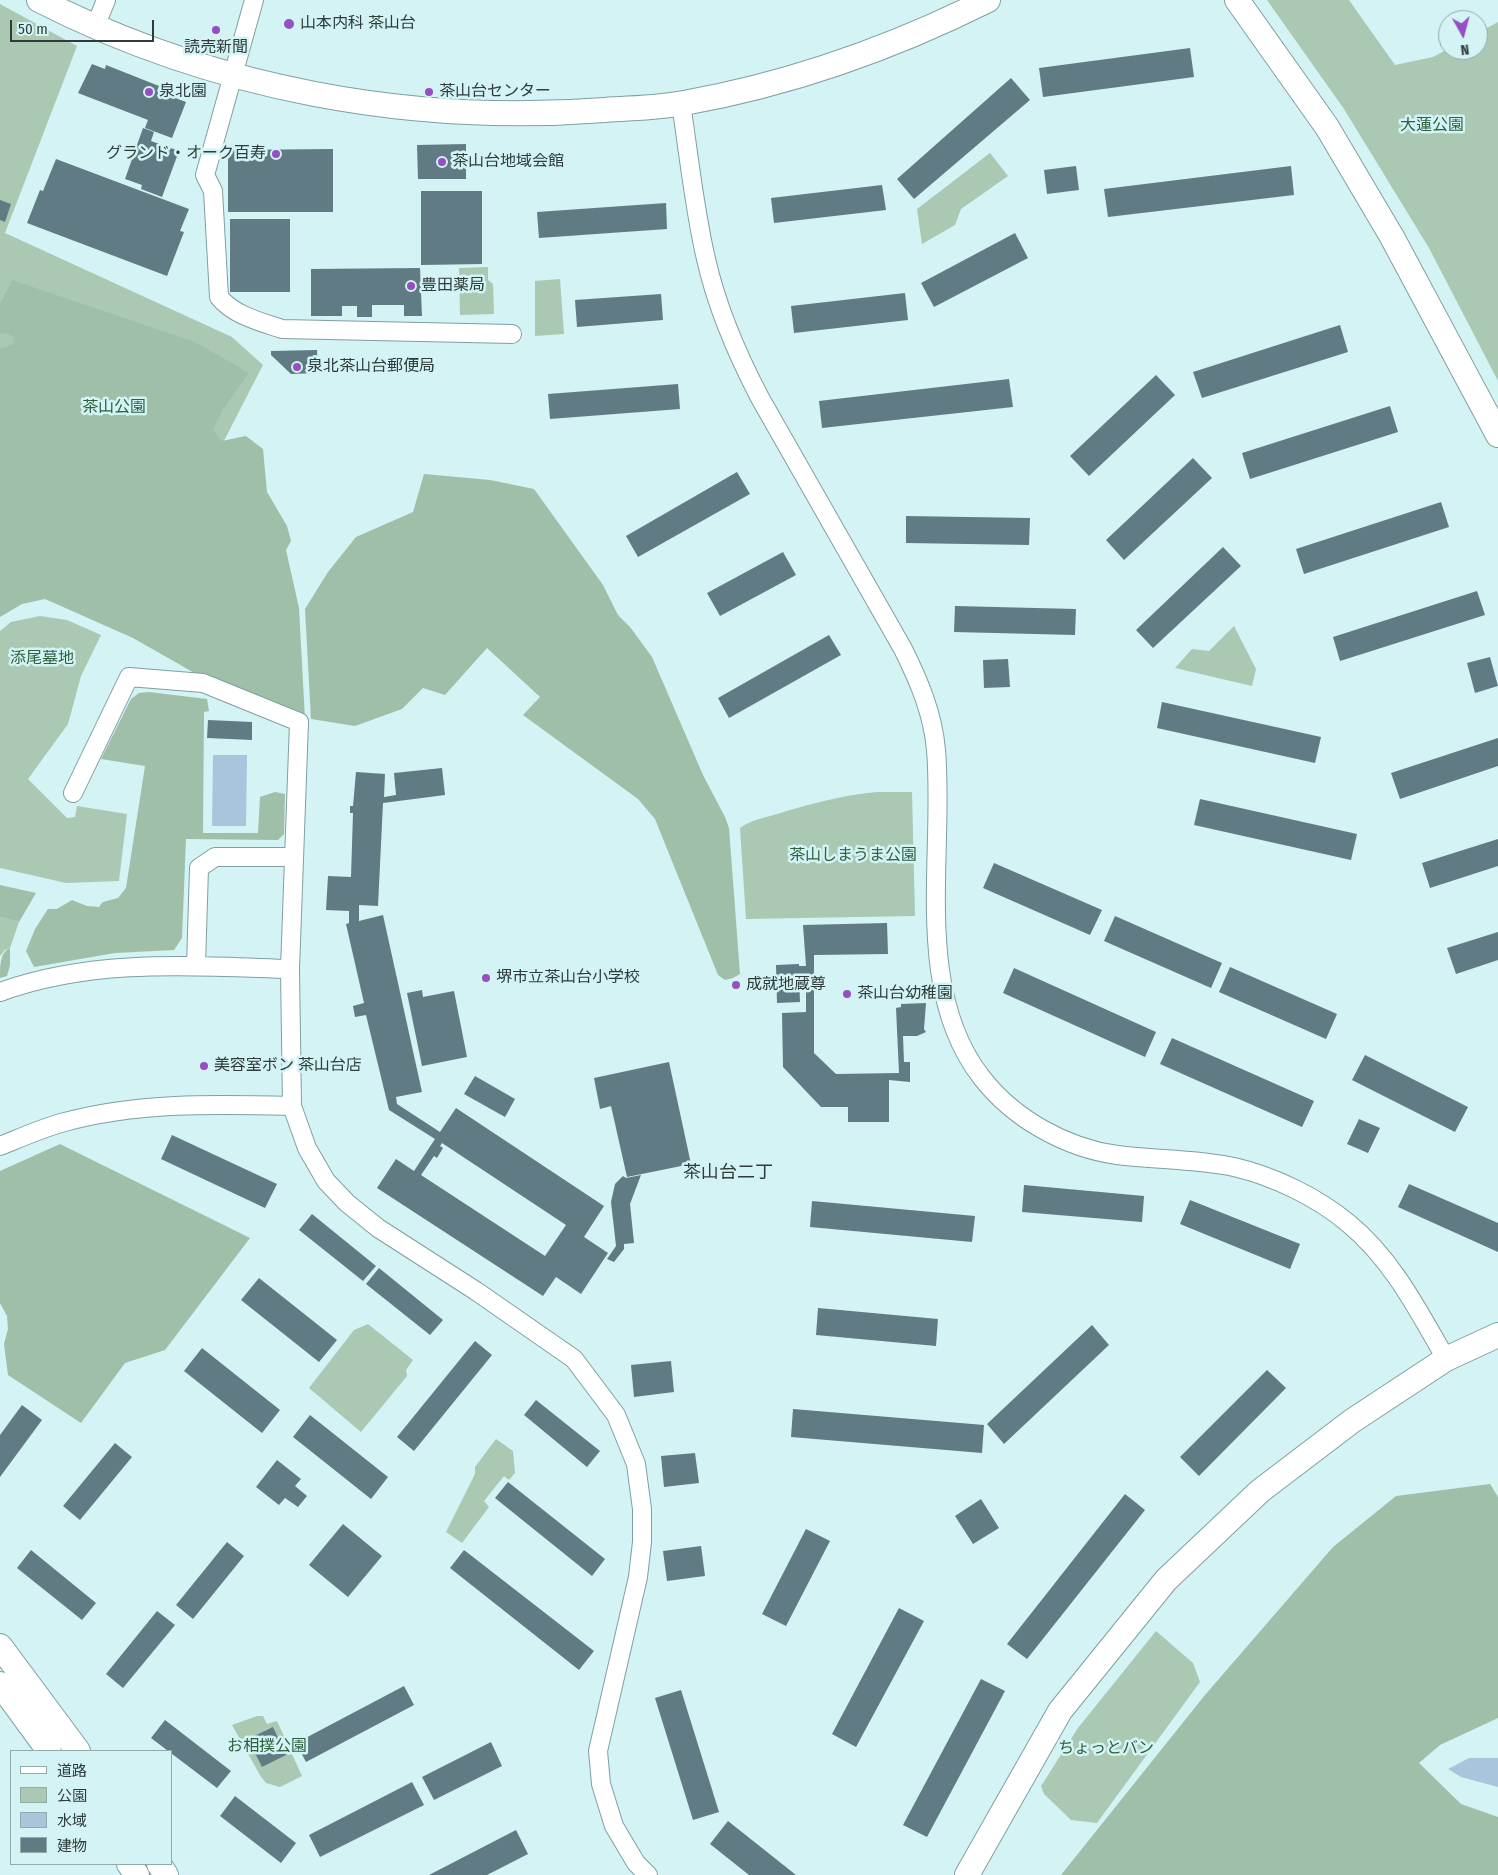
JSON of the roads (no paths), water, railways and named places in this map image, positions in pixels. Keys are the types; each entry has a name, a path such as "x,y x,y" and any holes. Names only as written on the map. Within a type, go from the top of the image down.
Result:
{"street":[{"path":"39,0 95,27 232,76 383,106 472,114 563,113 681,104 828,67 938,24 988,0"},
{"path":"95,27 106,0"},
{"path":"254,0 205,176 214,191 217,287 219,297 225,304 255,320 282,329 512,334"},
{"path":"1237,0 1327,127 1392,237 1498,435"},
{"path":"681,104 706,259 724,319 744,368 903,649 920,684 927,704 936,751 938,962 945,1004 966,1054 982,1079 1005,1103 1031,1123 1074,1144 1115,1154 1197,1161 1236,1168 1271,1180 1312,1198 1347,1222 1376,1248 1397,1276 1446,1359"},
{"path":"73,793 129,677 203,683 299,722 290,969 292,1106 307,1148 326,1181 347,1203 378,1228 476,1291 574,1359 616,1415 636,1464 642,1509 642,1542 638,1577 598,1750 601,1784 614,1826 632,1857 648,1875"},
{"path":"196,966 199,868 204,862 215,857 294,857"},
{"path":"0,992 19,985 86,970 154,966 290,969"},
{"path":"0,1146 60,1123 105,1113 180,1104 292,1106"},
{"path":"967,1875 1060,1711 1166,1580 1260,1491 1352,1421 1446,1359 1498,1336"},
{"path":"0,1646 77,1750"},
{"path":"0,1684 48,1750"}],"water":[{"path":"213,755 247,755 246,826 212,826"},
{"path":"1469,1758 1498,1758 1498,1787 1461,1777 1448,1769"}],"place":[{"name":"山本内科 茶山台","path":"289,24"},
{"name":"読売新聞","path":"216,30"},
{"name":"泉北園","path":"149,92"},
{"name":"茶山台センター","path":"429,92"},
{"name":"グランド・オーク百寿","path":"276,154"},
{"name":"茶山台地域会館","path":"442,162"},
{"name":"豊田薬局","path":"411,286"},
{"name":"泉北茶山台郵便局","path":"297,367"},
{"name":"堺市立茶山台小学校","path":"486,978"},
{"name":"成就地蔵尊","path":"736,985"},
{"name":"茶山台幼稚園","path":"847,994"},
{"name":"美容室ボン 茶山台店","path":"204,1066"}],"district":[{"name":"茶山台二丁","path":"728,1173"}],"park label":[{"name":"大蓮公園","path":"1432,126"},
{"name":"茶山公園","path":"114,408"},
{"name":"添尾墓地","path":"42,659"},
{"name":"茶山しまうま公園","path":"853,856"},
{"name":"お相撲公園","path":"267,1747"},
{"name":"ちょっとバン","path":"1106,1749"}]}
